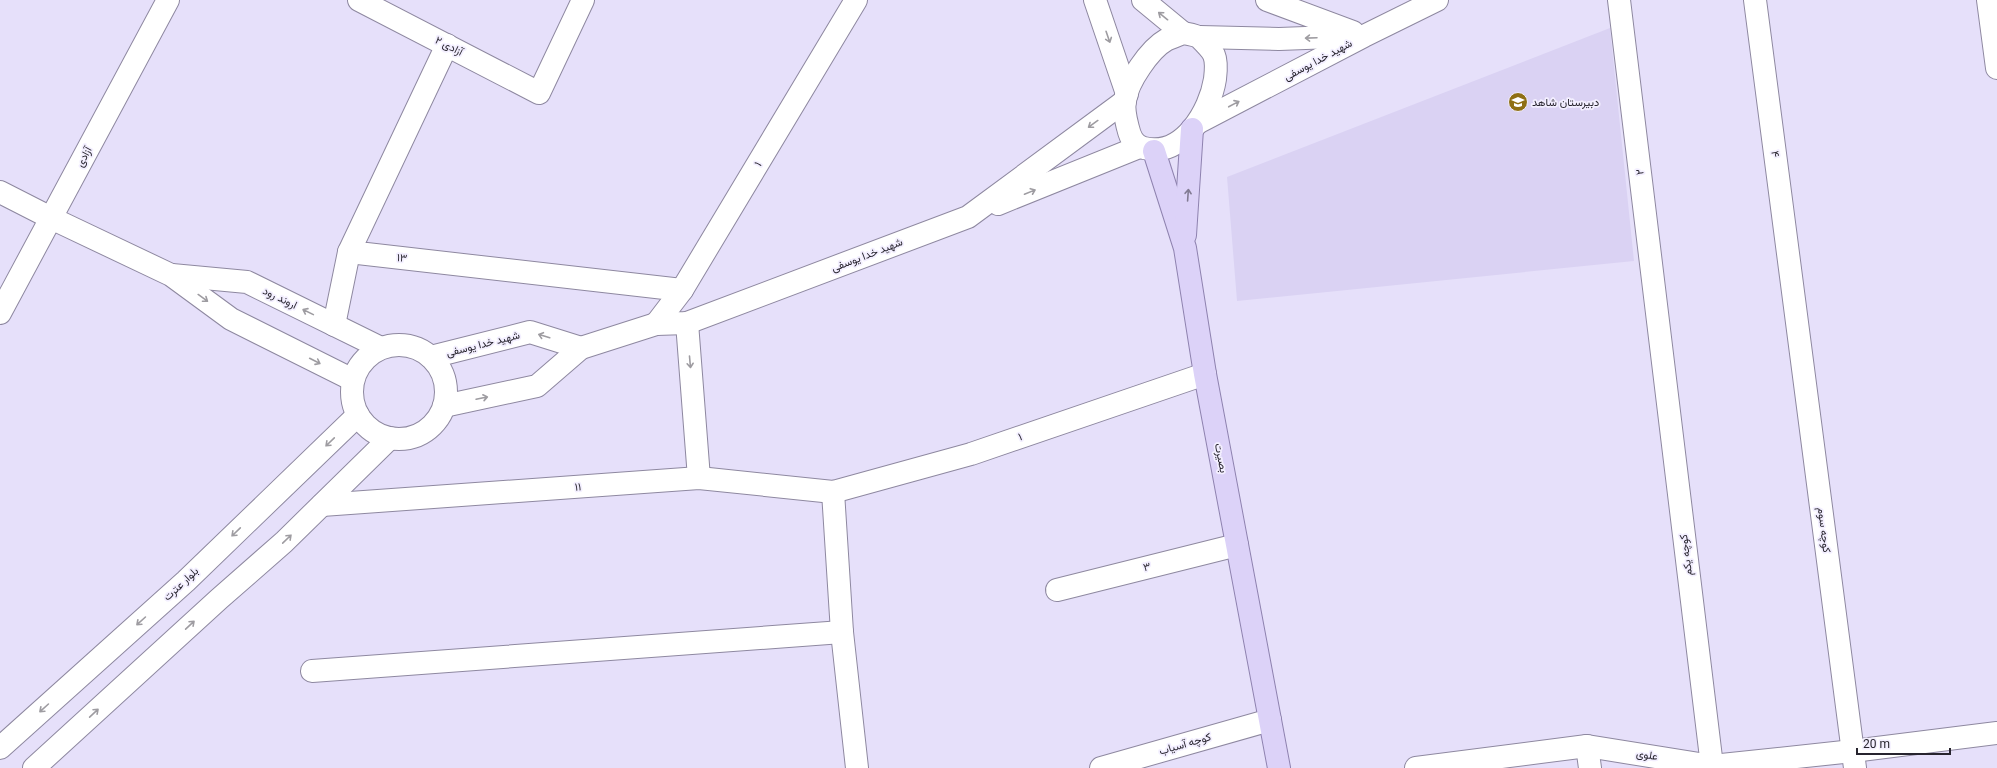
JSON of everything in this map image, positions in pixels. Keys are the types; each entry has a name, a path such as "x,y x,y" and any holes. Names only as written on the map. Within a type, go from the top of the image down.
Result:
{"main road":[{"path":"1185,248 1196,125"},
{"name":"بصیرت","path":"1147,149 1185,248 1205,374 1280,768"}],"street":[{"name":"آزادی","path":"0,313 168,0"},
{"name":"آزادی ۲","path":"359,0 539,93 583,0"},
{"name":"۱","path":"656,324 682,290 856,0"},
{"path":"1095,0 1126,98 1126,119 1130,137 1147,149"},
{"path":"968,217 1147,149 1170,147 1196,125 1213,94 1216,67 1214,54 1143,0"},
{"path":"1267,0 1364,36"},
{"name":"شهید خدا یوسفی","path":"1196,125 1364,36 1437,0"},
{"name":"۲","path":"1619,0 1661,344"},
{"name":"۴","path":"1755,0 1795,308"},
{"path":"1988,0 1997,68"},
{"path":"1126,98 1132,83 1146,58 1165,40 1191,35 1279,39 1364,36"},
{"path":"334,325 349,252 447,45"},
{"name":"شهید خدا یوسفی","path":"444,406 537,386 581,348 656,324 687,323 968,217 1126,98"},
{"name":"اروند رود","path":"0,192 51,218 171,274 231,319 353,380"},
{"name":"۱۳","path":"349,252 682,290"},
{"name":"اروند رود","path":"171,274 247,282 381,348"},
{"name":"کوچه سوم","path":"1795,308 1854,760"},
{"path":"687,323 699,478"},
{"name":"شهید خدا یوسفی","path":"431,357 530,332 581,348"},
{"path":"394,344 407,345 420,349 431,357 439,367 445,380 446,393 444,406 438,419 428,429 417,435 404,439 390,438 377,434 366,426 358,415 353,404 353,380 359,366 368,355 381,348 394,344"},
{"name":"کوچه یکم","path":"1661,344 1712,766"},
{"name":"۱","path":"833,492 971,454 1205,374"},
{"name":"بلوار عترت","path":"0,748 186,580 358,415"},
{"path":"34,768 218,599 284,542 390,438"},
{"name":"۱۱","path":"322,505 699,478 833,492"},
{"path":"833,492 842,632 857,768"},
{"name":"۳","path":"1057,590 1237,545"},
{"path":"312,671 842,632"},
{"name":"کوچه آسیاب","path":"1101,768 1270,720"},
{"name":"علوی","path":"1416,768 1587,746 1712,766 1854,760 1997,733"},
{"path":"1587,746 1590,768"}],"shaded area":[{"name":"دبیرستان شاهد","path":"1610,28 1634,261 1237,301 1227,177"}],"place":[{"name":"دبیرستان شاهد","path":"1518,102"}]}
